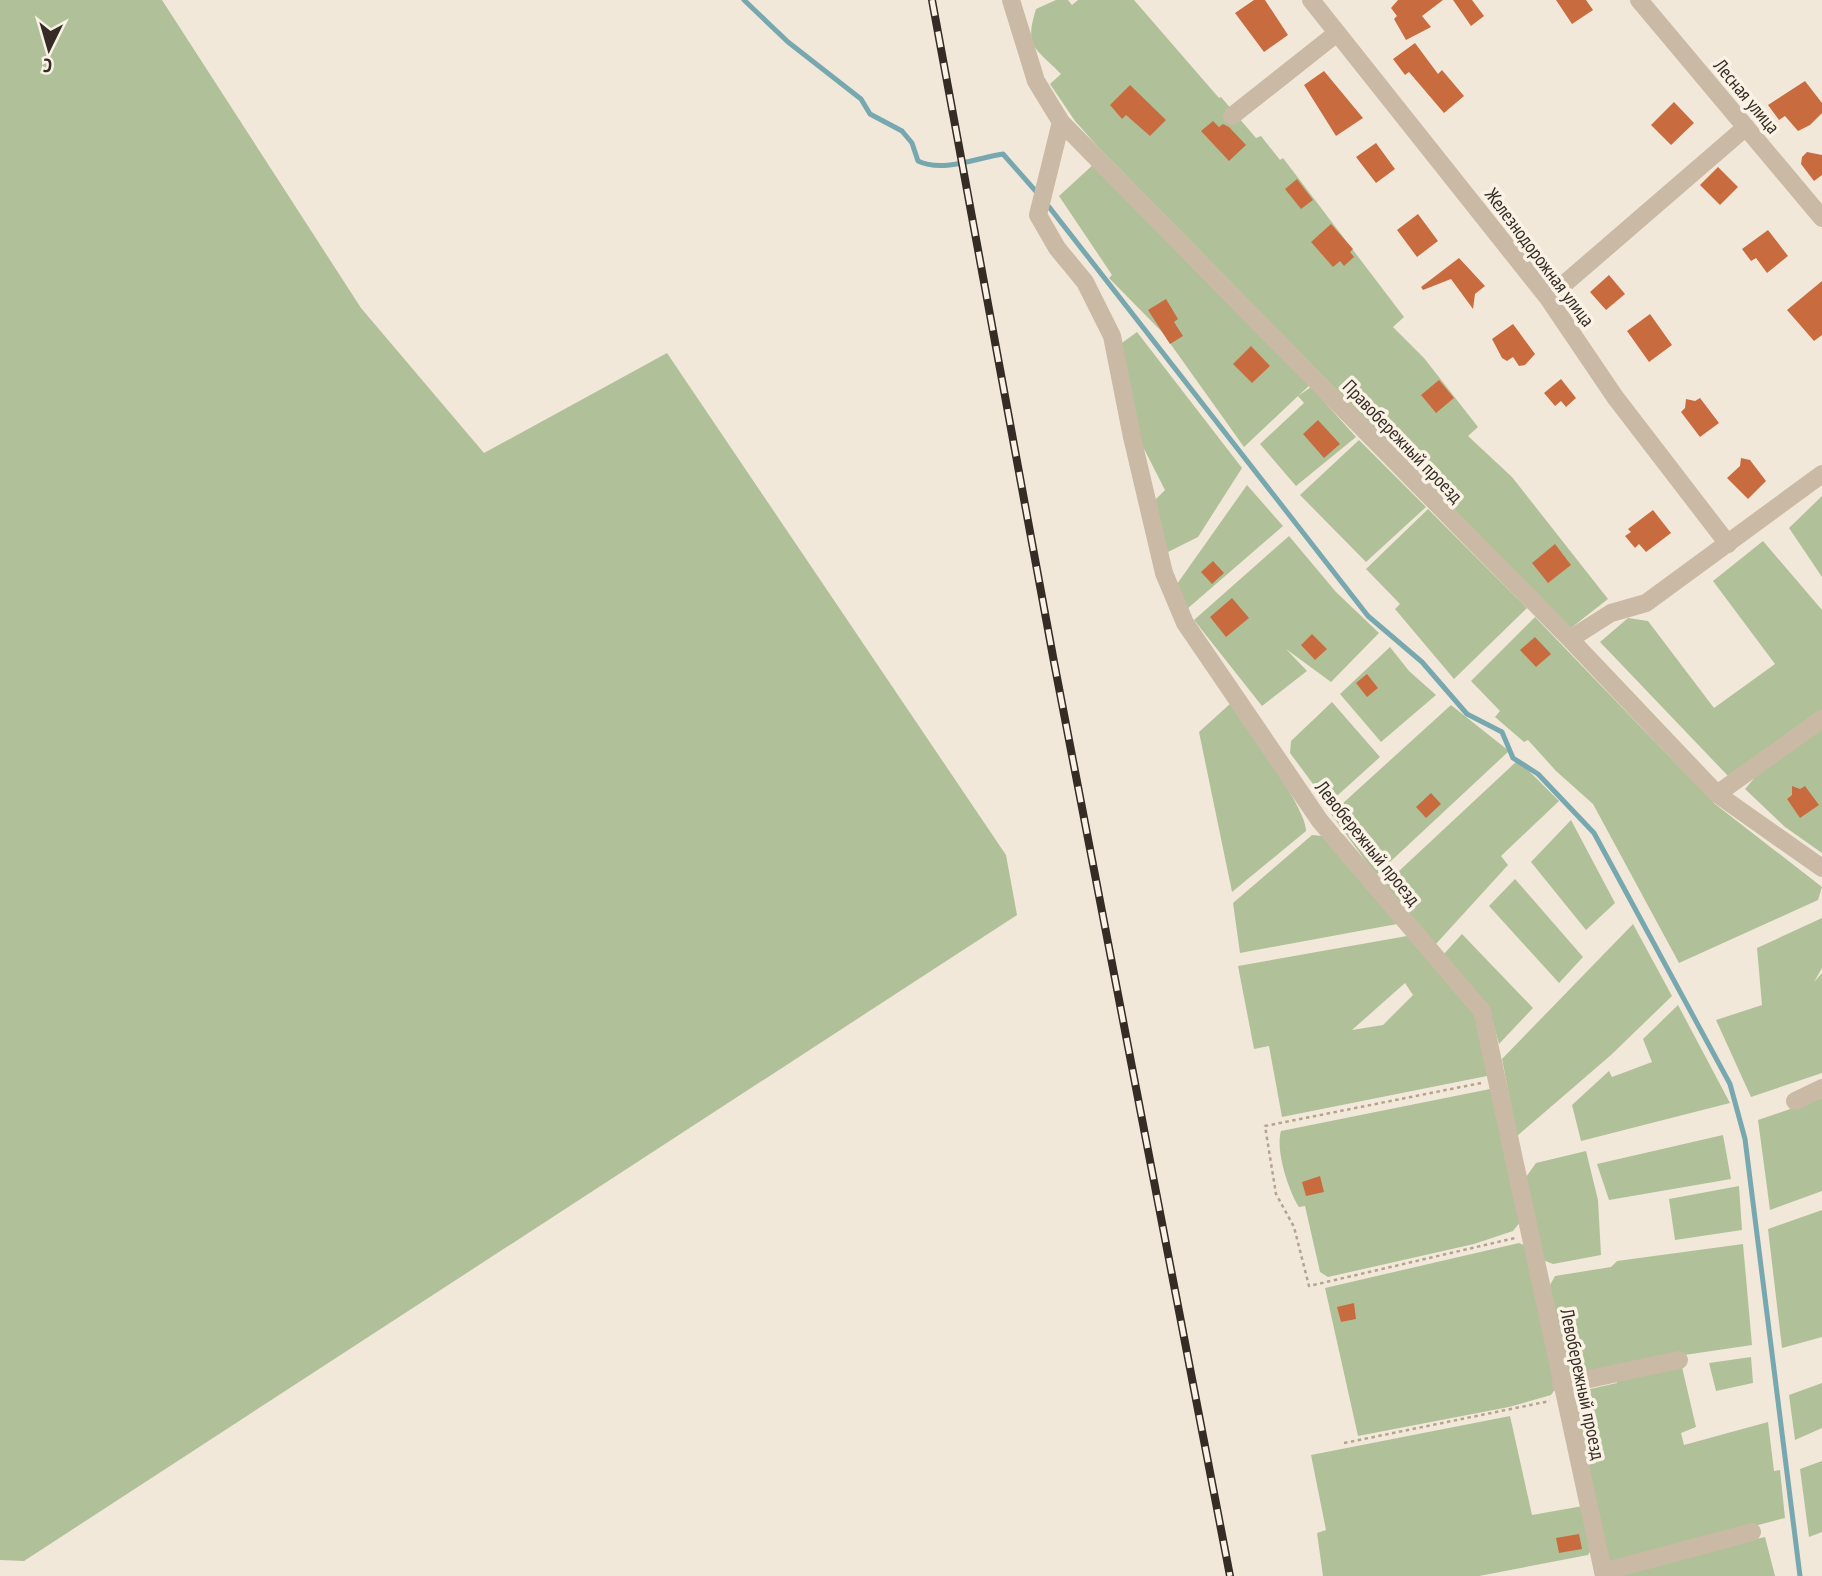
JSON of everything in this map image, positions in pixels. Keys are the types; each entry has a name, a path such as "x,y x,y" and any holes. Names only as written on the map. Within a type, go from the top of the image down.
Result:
{"street":[{"name":"Правобережный проезд","path":"1011,0 1036,81 1061,122 1570,639 1717,794 1822,868"},
{"name":"Железнодорожная улица","path":"1311,0 1548,298 1615,397 1728,544"},
{"name":"Лесная улица","path":"1639,0 1822,218"},
{"path":"1232,116 1337,33"},
{"name":"Левобережный проезд","path":"1061,122 1038,215 1057,248 1085,282 1112,336 1132,437 1164,573 1185,623 1320,821 1482,1011 1532,1234 1562,1391 1604,1574"},
{"path":"1548,298 1746,127"},
{"path":"1570,639 1611,613 1646,603 1822,474"},
{"path":"1717,794 1822,719"},
{"path":"1794,1101 1822,1088"},
{"path":"1562,1391 1679,1360"},
{"path":"1604,1574 1752,1532"}],"path":[{"path":"1498,1079 1265,1126 1276,1194 1294,1227 1309,1286 1532,1234"},
{"path":"1344,1443 1509,1412 1562,1391"}],"green space":[{"path":"0,0 162,0 361,308 484,453 667,353 1006,855 1017,915 24,1561 0,1560"},
{"path":"1056,0 1068,0 1072,5 1078,0 1134,0 1256,138 1261,136 1280,160 1283,158 1404,317 1393,327 1424,358 1478,427 1468,436 1512,477 1608,599 1571,628 1099,148 1075,121 1050,84 1061,74 1038,52 1032,40 1036,9"},
{"path":"1095,163 1310,385 1244,447 1162,332 1109,278 1112,275 1059,196"},
{"path":"1137,332 1242,468 1198,537 1166,553 1154,501 1165,490 1137,435 1119,345"},
{"path":"1311,387 1356,437 1296,486 1260,444 1304,403 1298,396"},
{"path":"1359,440 1426,507 1366,562 1300,495"},
{"path":"1247,485 1283,526 1187,609 1177,584"},
{"path":"1822,496 1822,577 1789,528"},
{"path":"1428,509 1527,608 1454,679 1395,609 1400,604 1366,569"},
{"path":"1289,536 1336,592 1379,633 1331,682 1286,649 1307,671 1262,706 1194,620"},
{"path":"1763,541 1822,610 1822,710 1729,777 1600,642 1628,618 1648,621 1714,708 1775,664 1713,581"},
{"path":"1535,617 1715,804 1822,887 1818,900 1679,963 1593,804 1556,771 1528,740 1524,742 1495,717 1500,711 1471,681"},
{"path":"1390,647 1409,671 1436,695 1381,742 1340,694"},
{"path":"1332,702 1380,757 1328,804 1290,753 1291,741"},
{"path":"1231,703 1287,787 1304,820 1306,831 1232,892 1199,732"},
{"path":"1451,705 1509,751 1376,875 1331,814"},
{"path":"1822,728 1822,853 1785,827 1745,789 1763,768"},
{"path":"1518,760 1559,801 1501,856 1508,865 1435,945 1384,885"},
{"path":"1571,820 1615,903 1586,930 1531,862"},
{"path":"1312,835 1322,836 1397,924 1240,953 1233,903"},
{"path":"1515,879 1583,957 1559,983 1489,906"},
{"path":"1822,918 1822,968 1814,982 1822,973 1822,1073 1751,1097 1716,1020 1762,1005 1757,948"},
{"path":"1633,924 1672,996 1611,1055 1517,1136 1502,1059"},
{"path":"1462,934 1533,1008 1499,1044 1489,1008 1443,955"},
{"path":"1407,936 1477,1018 1492,1075 1282,1117 1269,1046 1254,1049 1238,966","holes":["1405,983 1413,995 1383,1025 1352,1030"]},
{"path":"1678,1005 1730,1103 1581,1141 1572,1105 1609,1071 1612,1077 1652,1062 1643,1039"},
{"path":"1495,1088 1520,1222 1513,1231 1474,1244 1328,1277 1320,1272 1305,1206 1299,1207 1284,1170 1280,1149 1281,1131"},
{"path":"1822,1098 1822,1191 1770,1210 1758,1120"},
{"path":"1723,1135 1731,1179 1609,1200 1597,1164"},
{"path":"1586,1151 1598,1200 1601,1255 1553,1264 1543,1260 1526,1177 1536,1163"},
{"path":"1739,1186 1742,1230 1675,1240 1669,1199"},
{"path":"1822,1210 1822,1337 1782,1348 1768,1229"},
{"path":"1519,1243 1526,1246 1556,1388 1551,1395 1509,1407 1358,1436 1325,1288"},
{"path":"1743,1244 1752,1345 1664,1358 1567,1378 1550,1285 1555,1276 1611,1267 1617,1261"},
{"path":"1751,1357 1753,1383 1716,1391 1709,1363"},
{"path":"1682,1367 1696,1427 1681,1433 1684,1445 1768,1422 1774,1471 1780,1470 1785,1518 1618,1562 1607,1560 1574,1402 1581,1391 1617,1383 1616,1379"},
{"path":"1822,1383 1822,1428 1795,1440 1789,1395"},
{"path":"1510,1416 1532,1515 1583,1506 1592,1548 1588,1555 1479,1576 1323,1576 1317,1533 1326,1530 1311,1455"},
{"path":"1822,1461 1822,1532 1809,1537 1800,1469"},
{"path":"1765,1537 1775,1576 1622,1576 1626,1571 1697,1551"}],"building":[{"path":"1254,0 1265,0 1288,35 1264,52 1235,13"},
{"path":"1398,0 1443,0 1422,16 1431,27 1406,40 1391,8"},
{"path":"1453,0 1472,0 1484,16 1471,26"},
{"path":"1556,0 1586,0 1593,10 1572,24"},
{"path":"1415,43 1438,74 1442,70 1464,96 1444,113 1409,72 1405,75 1393,59"},
{"path":"1324,71 1363,118 1336,136 1304,85"},
{"path":"1805,81 1822,103 1822,113 1810,125 1798,131 1785,116 1779,120 1768,105"},
{"path":"1130,85 1166,120 1150,136 1126,115 1122,119 1110,105"},
{"path":"1674,102 1694,123 1671,145 1651,125"},
{"path":"1213,121 1219,127 1223,124 1229,127 1246,145 1229,161 1201,131"},
{"path":"1376,143 1395,169 1376,183 1356,157"},
{"path":"1807,152 1822,155 1822,175 1814,181 1801,164 1802,157"},
{"path":"1718,167 1738,187 1720,205 1700,185"},
{"path":"1297,179 1313,200 1301,209 1285,189"},
{"path":"1418,214 1438,241 1417,257 1397,230"},
{"path":"1331,224 1353,249 1350,252 1354,257 1344,266 1340,261 1333,267 1311,242"},
{"path":"1768,230 1788,256 1767,273 1756,258 1751,261 1742,249"},
{"path":"1459,258 1485,286 1475,294 1473,309 1451,279 1423,290 1421,287"},
{"path":"1609,275 1625,294 1606,310 1590,292"},
{"path":"1822,281 1822,335 1814,341 1787,310"},
{"path":"1166,299 1178,319 1174,322 1183,336 1170,344 1148,310"},
{"path":"1650,314 1672,345 1649,362 1627,331"},
{"path":"1513,324 1535,354 1525,365 1519,366 1513,357 1507,361 1502,358 1492,339"},
{"path":"1251,346 1270,366 1252,383 1233,364"},
{"path":"1561,379 1576,398 1566,407 1561,401 1555,406 1544,393"},
{"path":"1439,380 1454,398 1436,413 1421,395"},
{"path":"1700,398 1719,423 1700,437 1681,412 1685,408 1686,399 1695,401"},
{"path":"1318,420 1340,444 1324,458 1303,434"},
{"path":"1741,458 1750,460 1766,481 1748,499 1727,478 1740,466"},
{"path":"1653,510 1671,533 1646,552 1639,544 1635,548 1625,536 1631,532 1628,529"},
{"path":"1555,544 1571,565 1548,583 1532,563"},
{"path":"1213,561 1224,573 1212,584 1201,572"},
{"path":"1232,598 1249,618 1226,637 1210,617"},
{"path":"1312,634 1327,649 1315,660 1301,645"},
{"path":"1535,637 1551,654 1536,667 1520,650"},
{"path":"1367,674 1378,688 1367,697 1356,683"},
{"path":"1792,786 1800,789 1805,786 1819,805 1800,818 1787,799 1792,795"},
{"path":"1431,793 1441,804 1426,818 1416,807"},
{"path":"1320,1176 1324,1192 1306,1196 1302,1182"},
{"path":"1354,1303 1356,1319 1341,1322 1337,1307"},
{"path":"1579,1534 1582,1549 1559,1553 1556,1538"}],"waterway":[{"path":"744,0 788,42 861,99 870,114 902,131 912,143 918,161 938,166 1003,154 1040,196"},
{"path":"1046,203 1368,616 1422,662 1467,714 1502,732 1513,758 1538,774 1594,833 1730,1084 1745,1139 1800,1576"}],"railway":[{"path":"932,0 1054,662 1230,1576"}]}
